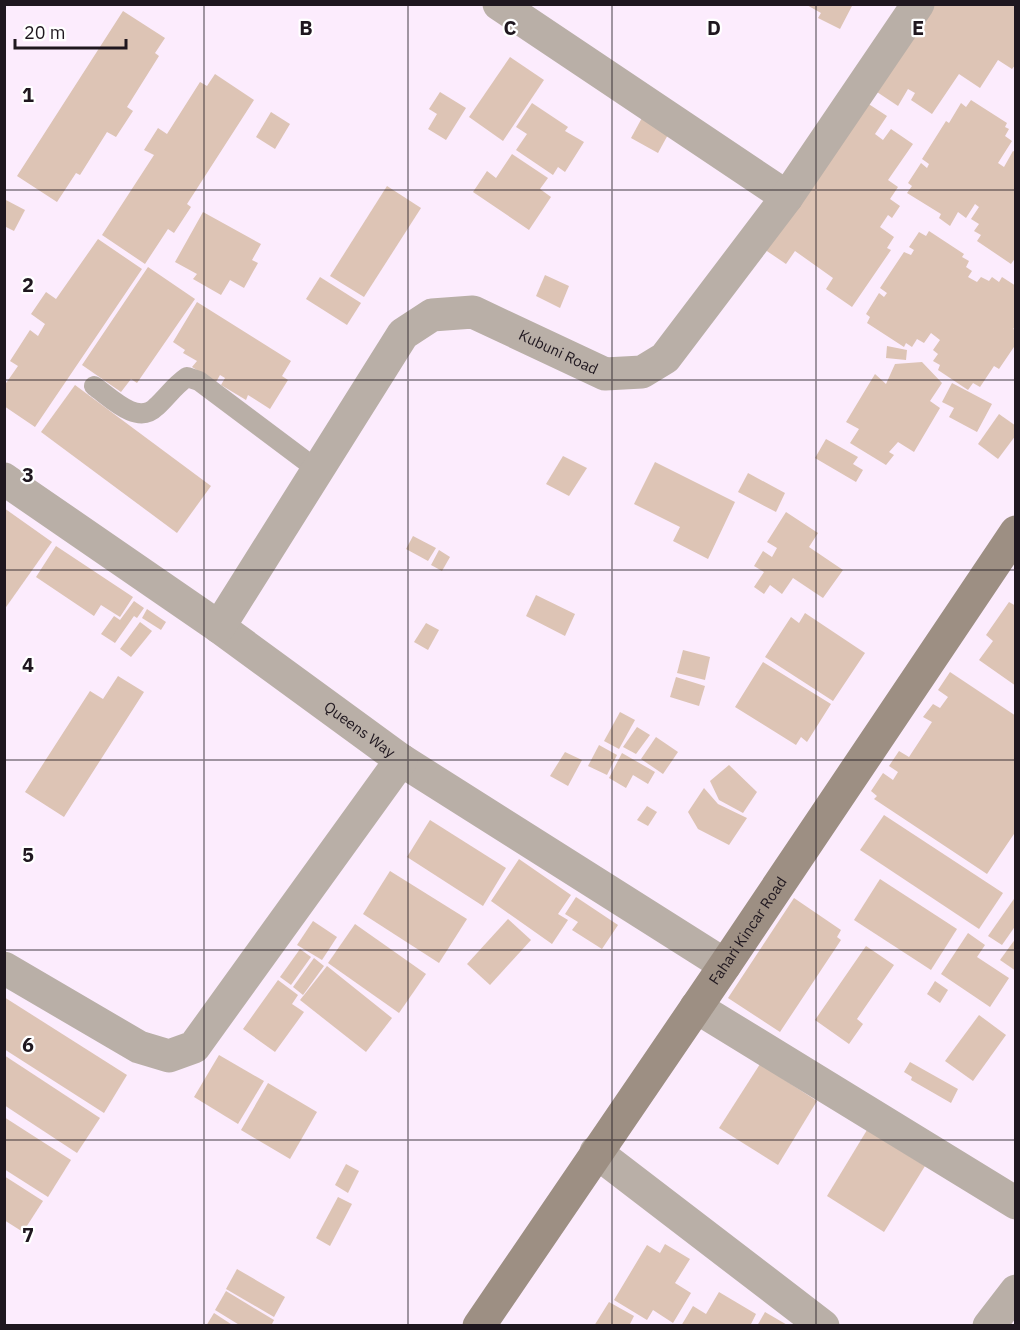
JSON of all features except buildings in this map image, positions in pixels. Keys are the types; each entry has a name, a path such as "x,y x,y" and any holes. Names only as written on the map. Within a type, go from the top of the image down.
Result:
{"street":[{"path":"499,4 787,197"},
{"name":"Kubuni Road","path":"219,627 403,334 432,315 473,312 605,374 642,372 665,358 787,197 918,4"},
{"name":"Queens Way","path":"4,479 219,627 401,760 725,965"},
{"name":"Fahari Kincar Road","path":"479,1326 1016,532"},
{"path":"4,968 139,1047 170,1056 194,1047 401,760"},
{"path":"696,1007 1016,1203"},
{"path":"596,1152 823,1326"},
{"path":"989,1326 1016,1292"}],"lane":[{"path":"94,386 131,412 142,414 154,410 176,384 187,378 199,381 319,471"}]}
